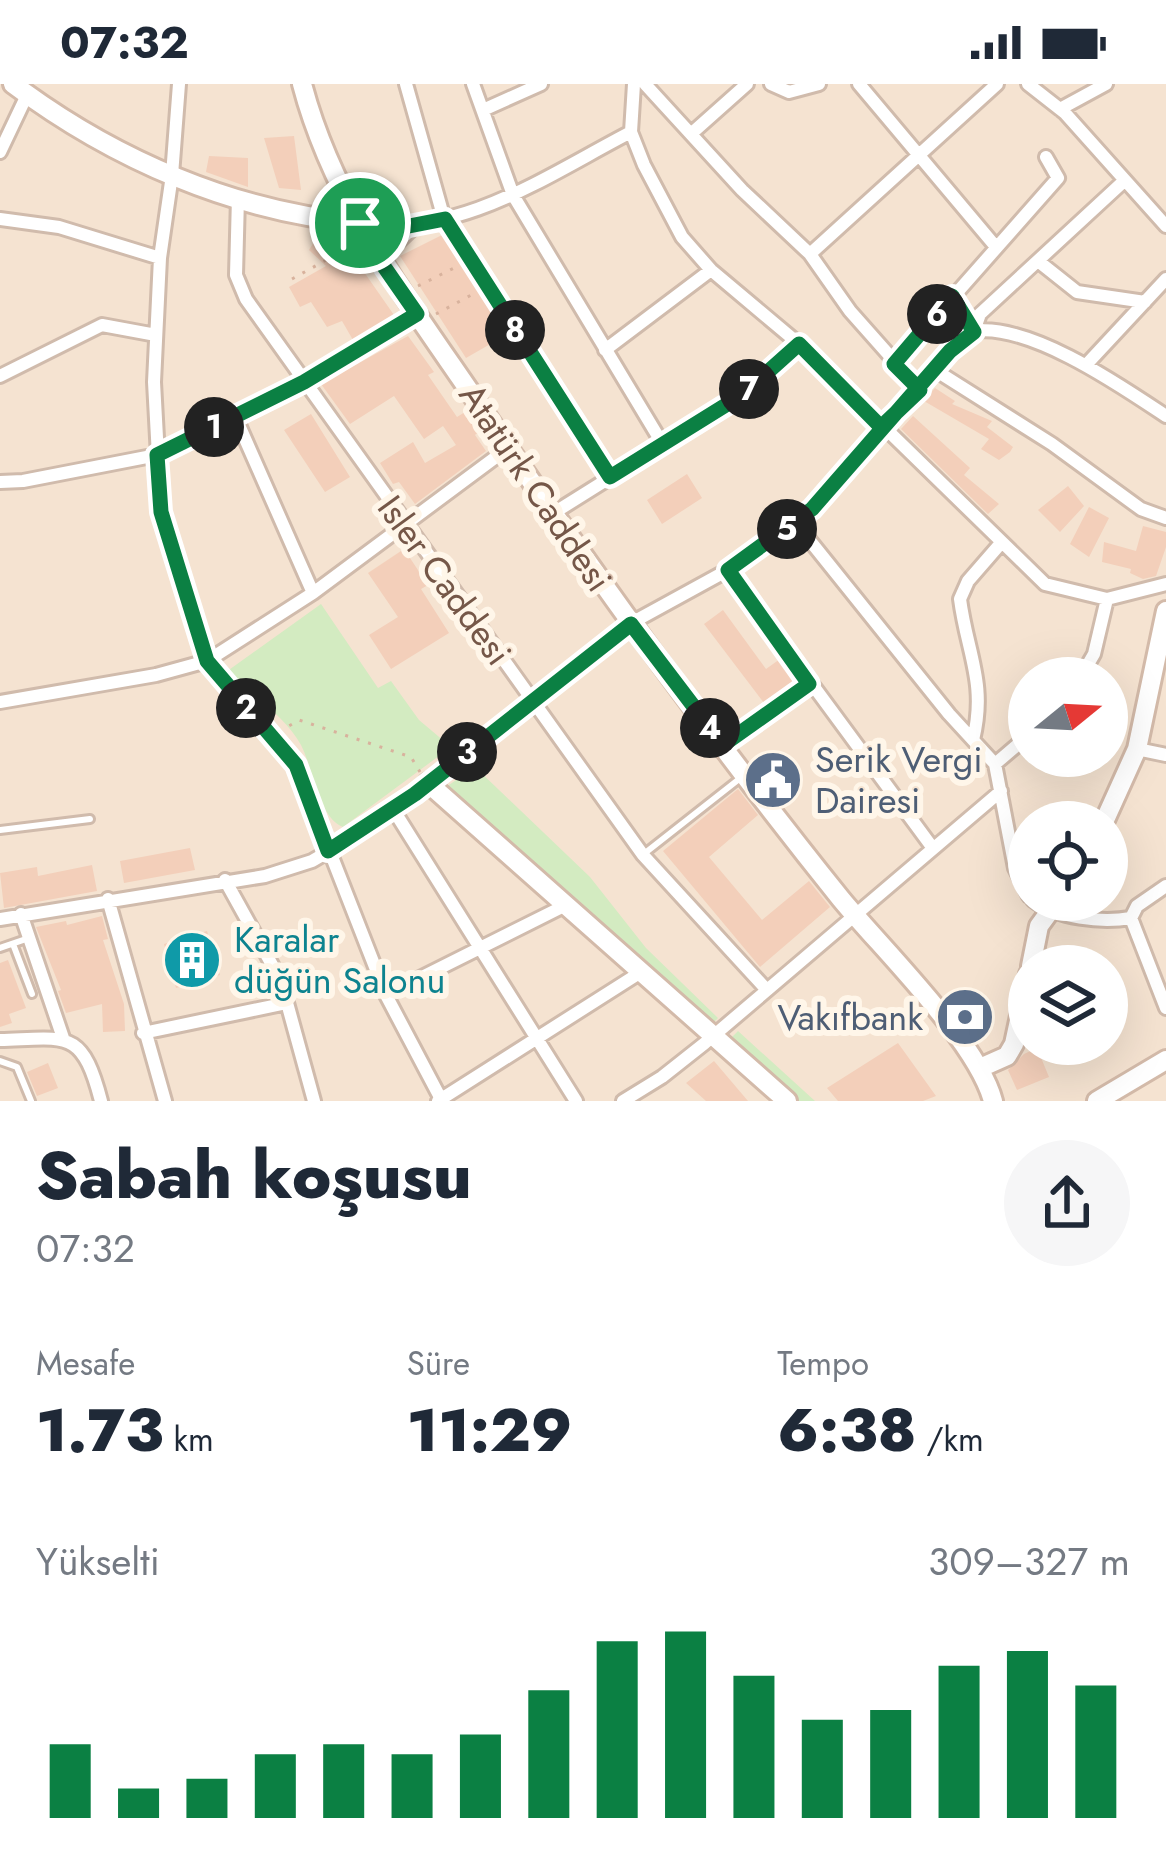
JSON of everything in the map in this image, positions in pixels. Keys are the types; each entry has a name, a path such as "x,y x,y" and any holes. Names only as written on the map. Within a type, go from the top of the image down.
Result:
{"street":[{"path":"179,84 160,258 157,455 161,512 207,661 296,765 386,995 440,1101 640,972"},
{"name":"Atatürk Caddesi","path":"302,84 324,150 380,259 552,514 723,745 980,1068 994,1097"},
{"path":"406,84 445,219 610,477"},
{"path":"473,84 513,196 662,442"},
{"path":"483,110 542,84"},
{"path":"634,84 631,132 664,208 711,271 799,344 1000,543 1045,584 1107,599 1166,584"},
{"path":"645,84 742,190 810,254 894,364 920,390"},
{"path":"692,133 746,84"},
{"path":"771,84 789,92 819,84"},
{"path":"859,84 996,247"},
{"path":"810,254 997,84"},
{"path":"1028,84 1060,109 1166,226"},
{"path":"1060,109 1106,84"},
{"path":"0,152 20,89 115,152 172,176 312,215 393,228 445,219 513,196 631,132"},
{"path":"894,364 1058,178 1046,157"},
{"path":"0,917 265,876 328,851 393,809 631,624 728,570 812,509 950,351 974,332 980,314 1124,181"},
{"name":"Isler Caddesi","path":"238,196 236,275 246,299 643,855 766,989"},
{"path":"0,219 59,227 160,258"},
{"path":"380,259 416,226"},
{"path":"1038,261 1078,292 1144,302"},
{"path":"605,350 711,271"},
{"path":"1086,365 1166,279"},
{"path":"952,296 974,332"},
{"path":"0,482 157,455 420,318"},
{"path":"0,376 102,325 156,335"},
{"path":"974,332 1006,333 1086,365 1166,416"},
{"path":"552,514 742,395 799,344"},
{"path":"935,370 1052,444 1141,509 1166,518"},
{"path":"235,416 314,593"},
{"path":"0,702 156,675 207,661 314,593 508,448"},
{"path":"792,526 811,542 995,764 1008,830"},
{"path":"973,740 980,710 979,677 960,599 968,581 1000,543"},
{"path":"728,570 932,847"},
{"path":"1092,657 1107,599"},
{"path":"1118,801 1150,752 1166,611"},
{"path":"1125,801 1150,752 1166,670"},
{"path":"723,745 809,684"},
{"path":"995,764 1008,749"},
{"path":"428,783 778,1098"},
{"path":"622,1101 662,1077 1001,791"},
{"path":"393,809 576,1101"},
{"path":"225,880 280,981 309,1100"},
{"path":"1166,886 1137,905 1131,918 1166,1008"},
{"path":"108,899 165,1101"},
{"path":"386,995 566,905"},
{"path":"21,914 63,1038 86,1055 100,1101"},
{"path":"143,1033 287,1003"},
{"path":"0,1040 63,1038"},
{"path":"980,1068 1008,1054"},
{"path":"1097,1101 1165,1064"}],"lane":[{"path":"643,855 746,774"},
{"path":"0,830 90,819"},
{"path":"0,949 29,938"},
{"path":"13,944 32,994"},
{"path":"0,1061 17,1067 31,1101"}],"path":[{"path":"292,280 356,243"},
{"path":"403,294 470,260"},
{"path":"420,318 487,286"},
{"path":"273,736 299,720 411,757 428,783"}],"shaded area":[{"path":"0,84 1166,84 1166,1101 0,1101"}],"green space":[{"path":"321,604 378,688 391,681 419,720 451,747 343,827 322,803 294,734 226,672"},
{"path":"475,767 590,877 646,948 718,1018 709,1027 446,787"},
{"path":"738,1031 815,1101 795,1101 729,1040"}],"building":[{"path":"294,136 301,190 279,188 264,138"},
{"path":"209,156 248,158 248,187 206,172"},
{"path":"320,232 341,239 394,315 353,340 342,321 327,327 311,302 300,307 289,287 326,266 309,250"},
{"path":"442,235 506,335 466,358 400,256"},
{"path":"408,336 434,372 428,375 457,417 465,412 479,431 475,435 486,451 415,504 399,482 393,484 380,463 413,442 425,463 456,445 443,426 424,439 394,396 350,424 321,384"},
{"path":"935,388 955,401 952,404 992,421 987,427 1013,447 1010,452 999,460 981,449 989,439 924,401"},
{"path":"311,414 350,477 325,492 284,430"},
{"path":"913,416 970,468 964,475 999,504 988,514 901,429"},
{"path":"687,474 702,498 662,524 647,500"},
{"path":"1068,486 1084,506 1060,532 1038,510"},
{"path":"1089,507 1109,518 1089,557 1070,544"},
{"path":"1143,526 1166,532 1156,576 1143,579 1130,573 1131,569 1102,562 1104,542 1136,551"},
{"path":"404,549 428,585 421,589 449,633 391,669 369,635 398,617 368,573"},
{"path":"723,610 766,669 780,659 796,681 764,703 704,624"},
{"path":"738,789 758,815 709,857 762,920 809,881 830,907 760,967 663,851"},
{"path":"190,848 195,870 124,883 120,861"},
{"path":"92,865 97,891 4,908 0,873 37,867 38,876"},
{"path":"102,916 108,939 103,940 124,1004 125,1031 103,1032 102,1004 66,1013 36,927"},
{"name":"Karalar düğün Salonu","path":"207,931 220,975 176,988 164,944"},
{"path":"8,960 26,1008 9,1014 12,1023 0,1027 0,963"},
{"path":"898,1043 936,1096 923,1101 838,1101 827,1088"},
{"path":"714,1061 748,1101 706,1101 686,1083"},
{"path":"48,1063 58,1088 37,1096 27,1072"},
{"path":"1013,1065 1044,1065 1049,1077 1017,1090 1008,1070"}],"place":[{"name":"Serik Vergi Dairesi","path":"773,780"},
{"name":"Karalar düğün Salonu","path":"192,960"},
{"name":"Vakıfbank","path":"965,1017"}],"route":[{"path":"360,223 393,228 445,219 610,477 742,395 799,344 881,427 920,390 894,364 952,296 974,332 950,351 920,390 881,427 812,509 728,570 809,684 723,745 631,624 415,794 328,851 296,765 207,661 161,512 157,455 304,382 417,314 360,223"}]}
